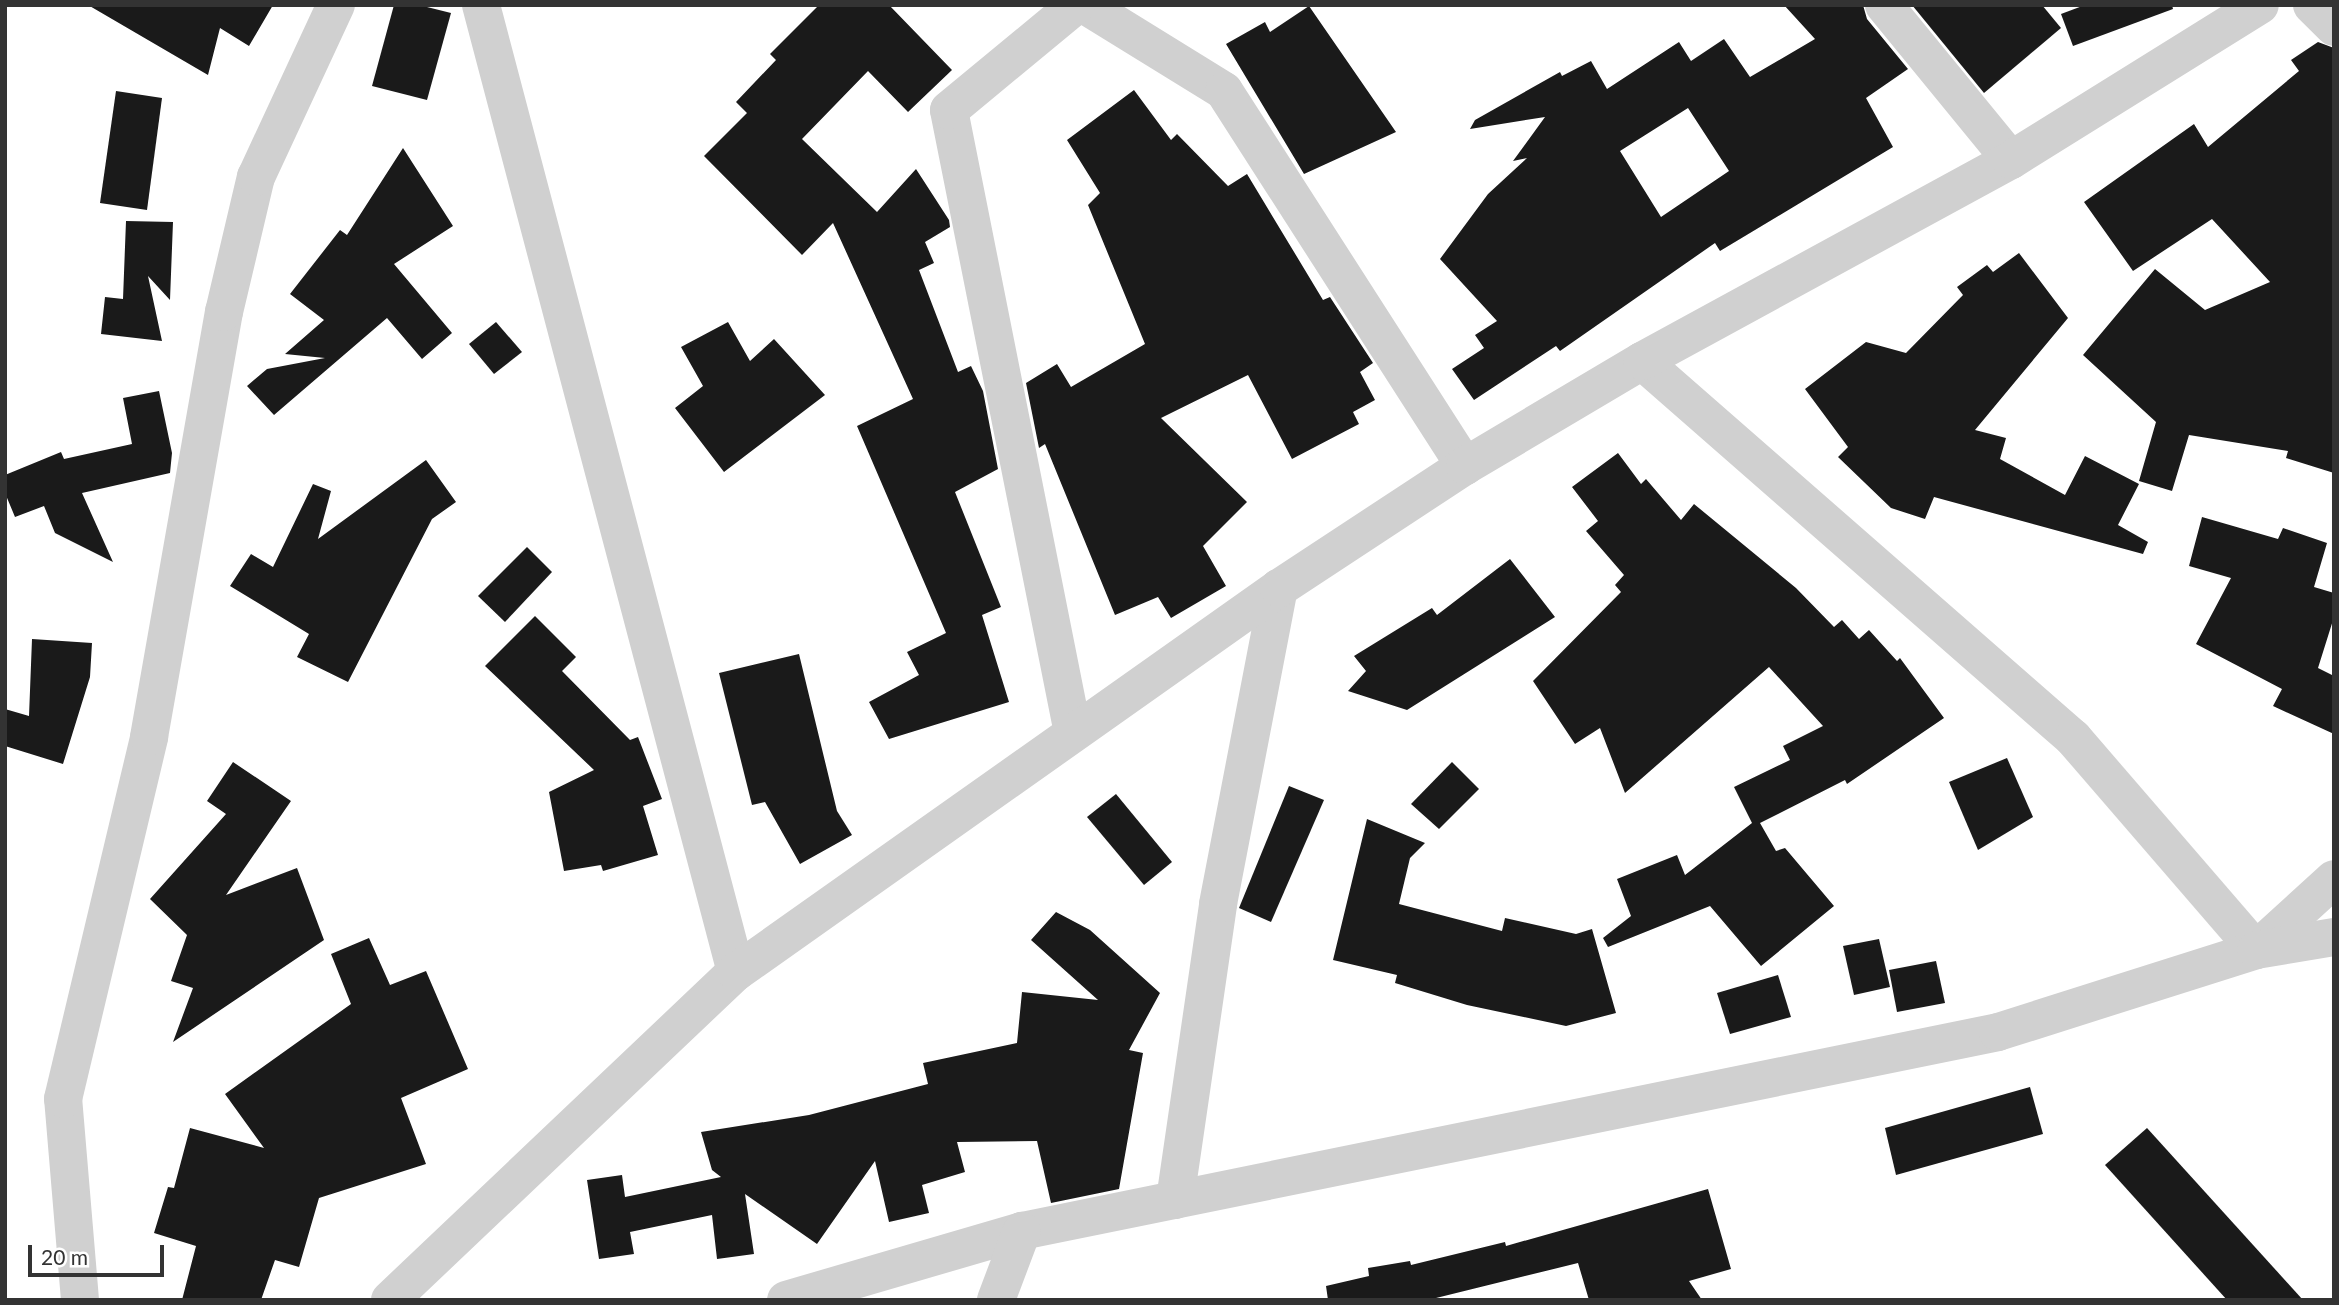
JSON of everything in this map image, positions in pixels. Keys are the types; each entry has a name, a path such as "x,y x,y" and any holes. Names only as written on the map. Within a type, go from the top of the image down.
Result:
{"street":[{"path":"80,1300 63,1099 149,737 224,312 256,177 336,5"},
{"path":"481,5 736,972"},
{"path":"1073,733 950,110 1076,5"},
{"path":"1085,5 1224,91 1465,466"},
{"path":"1884,5 2011,160"},
{"path":"390,1300 736,972 1279,589 1465,466 1642,361 2011,160 2260,5"},
{"path":"2312,5 2334,27"},
{"path":"1642,361 2073,738 2256,950"},
{"path":"1175,1200 1218,904 1279,589"},
{"path":"2256,950 2334,879"},
{"path":"786,1300 1022,1231 1998,1032 2256,950 2334,937"},
{"path":"996,1300 1022,1231"}],"building":[{"path":"88,5 273,5 249,46 220,28 208,75"},
{"path":"394,5 419,5 451,13 427,100 372,86"},
{"path":"819,5 889,5 952,70 908,112 868,71 802,139 877,212 916,169 949,220 950,227 925,242 934,263 919,270 958,372 971,366 983,391 998,469 955,492 1001,607 982,615 1009,702 889,739 869,702 919,675 907,652 946,633 857,426 913,399 833,223 802,255 704,156 747,113 736,102 776,60 770,54"},
{"path":"1784,5 1863,5 1867,19 1908,69 1866,98 1893,147 1720,251 1715,243 1560,351 1556,346 1474,400 1452,369 1484,348 1475,335 1497,321 1440,259 1488,194 1527,158 1513,161 1545,117 1470,129 1475,120 1560,72 1562,76 1591,61 1607,89 1679,42 1691,61 1724,39 1750,77 1815,39","holes":["1688,108 1729,171 1661,217 1620,151"]},
{"path":"1912,5 2042,5 2061,28 1984,93"},
{"path":"2085,5 2172,5 2173,9 2073,46 2061,14"},
{"path":"1309,6 1396,132 1304,174 1226,44 1265,22 1270,32"},
{"path":"2318,42 2334,48 2334,473 2286,458 2288,451 2189,435 2172,491 2139,481 2156,422 2083,355 2155,269 2205,310 2270,282 2212,219 2133,271 2084,202 2194,124 2208,147 2299,71 2291,60"},
{"path":"1134,90 1171,140 1177,134 1228,186 1247,174 1323,300 1330,297 1373,363 1360,372 1375,400 1353,412 1359,424 1292,459 1248,375 1161,418 1247,502 1203,546 1226,586 1171,618 1158,597 1115,615 1045,444 1039,448 1026,383 1057,364 1071,387 1145,344 1088,205 1100,193 1067,140"},
{"path":"116,91 162,98 147,210 100,203"},
{"path":"403,148 453,226 394,264 452,333 422,359 387,318 274,415 247,386 267,369 325,358 285,354 324,320 290,294 340,230 347,235"},
{"path":"126,221 173,222 170,300 148,276 162,341 101,334 105,297 123,299"},
{"path":"2019,253 2068,318 1975,430 2006,438 2000,459 2065,495 2085,456 2139,484 2118,525 2148,542 2143,554 1934,497 1925,519 1891,508 1838,457 1848,447 1805,389 1866,342 1906,353 1963,295 1957,287 1987,265 1993,272"},
{"path":"496,322 522,352 494,374 469,344"},
{"path":"728,322 750,361 774,339 825,395 724,472 675,408 703,386 681,347"},
{"path":"159,391 172,453 170,473 82,493 113,562 55,533 44,506 15,517 5,493 5,475 61,452 64,459 132,444 123,398"},
{"path":"1618,453 1641,484 1646,479 1681,520 1694,504 1796,588 1834,627 1842,620 1859,639 1869,630 1897,661 1900,658 1944,718 1847,784 1845,780 1760,823 1776,851 1785,848 1834,906 1761,966 1710,906 1608,947 1603,938 1631,916 1617,879 1677,855 1685,875 1752,823 1734,787 1790,760 1783,746 1823,726 1769,667 1625,793 1600,728 1575,744 1533,681 1621,592 1615,585 1624,575 1586,531 1598,521 1572,487"},
{"path":"426,460 456,502 432,519 348,682 297,657 309,634 230,586 251,554 273,567 313,484 331,491 318,539"},
{"path":"2202,517 2278,539 2283,528 2327,543 2314,587 2334,593 2334,617 2318,668 2334,676 2334,734 2273,706 2282,689 2196,644 2231,578 2189,566"},
{"path":"527,547 552,572 505,622 478,596"},
{"path":"1510,559 1555,617 1407,710 1348,691 1366,671 1354,656 1432,608 1437,615"},
{"path":"535,616 576,657 562,671 630,740 638,737 662,799 643,806 658,855 603,871 601,865 564,871 549,792 594,770 485,666"},
{"path":"32,639 92,643 90,677 63,764 5,746 5,709 29,716"},
{"path":"799,654 837,811 852,835 800,864 765,802 752,805 719,673"},
{"path":"2007,758 2033,817 1978,850 1949,782"},
{"path":"233,762 291,801 226,895 297,868 324,940 173,1042 193,988 171,981 187,935 150,899 226,814 207,801"},
{"path":"1452,762 1479,789 1439,829 1411,804"},
{"path":"1289,786 1324,800 1271,922 1239,908"},
{"path":"1116,794 1172,862 1144,885 1087,817"},
{"path":"1367,819 1425,843 1410,858 1399,904 1502,931 1505,918 1576,934 1592,929 1616,1013 1566,1026 1467,1005 1395,983 1397,975 1333,960"},
{"path":"1056,912 1090,930 1160,993 1129,1050 1143,1053 1119,1189 1051,1203 1037,1141 957,1142 965,1172 922,1185 929,1213 889,1222 875,1161 817,1244 745,1194 754,1254 717,1259 712,1215 630,1232 634,1254 599,1259 587,1180 622,1175 625,1197 721,1177 712,1170 701,1132 809,1115 928,1084 923,1063 1017,1043 1022,992 1098,1000 1031,940"},
{"path":"369,938 390,985 426,971 468,1069 401,1098 426,1164 319,1198 299,1267 275,1260 261,1300 182,1300 196,1246 154,1233 168,1187 174,1188 190,1128 264,1148 225,1094 351,1004 331,954"},
{"path":"1879,939 1890,987 1854,995 1843,946"},
{"path":"1936,961 1945,1003 1897,1012 1889,970"},
{"path":"1778,975 1791,1017 1730,1034 1717,993"},
{"path":"2030,1087 2043,1134 1896,1175 1885,1128"},
{"path":"2147,1128 2303,1300 2227,1300 2105,1165"},
{"path":"1708,1189 1731,1269 1689,1281 1702,1300 1589,1300 1578,1263 1428,1300 1328,1300 1326,1286 1369,1276 1368,1268 1410,1261 1411,1265 1505,1242 1506,1246"}]}
